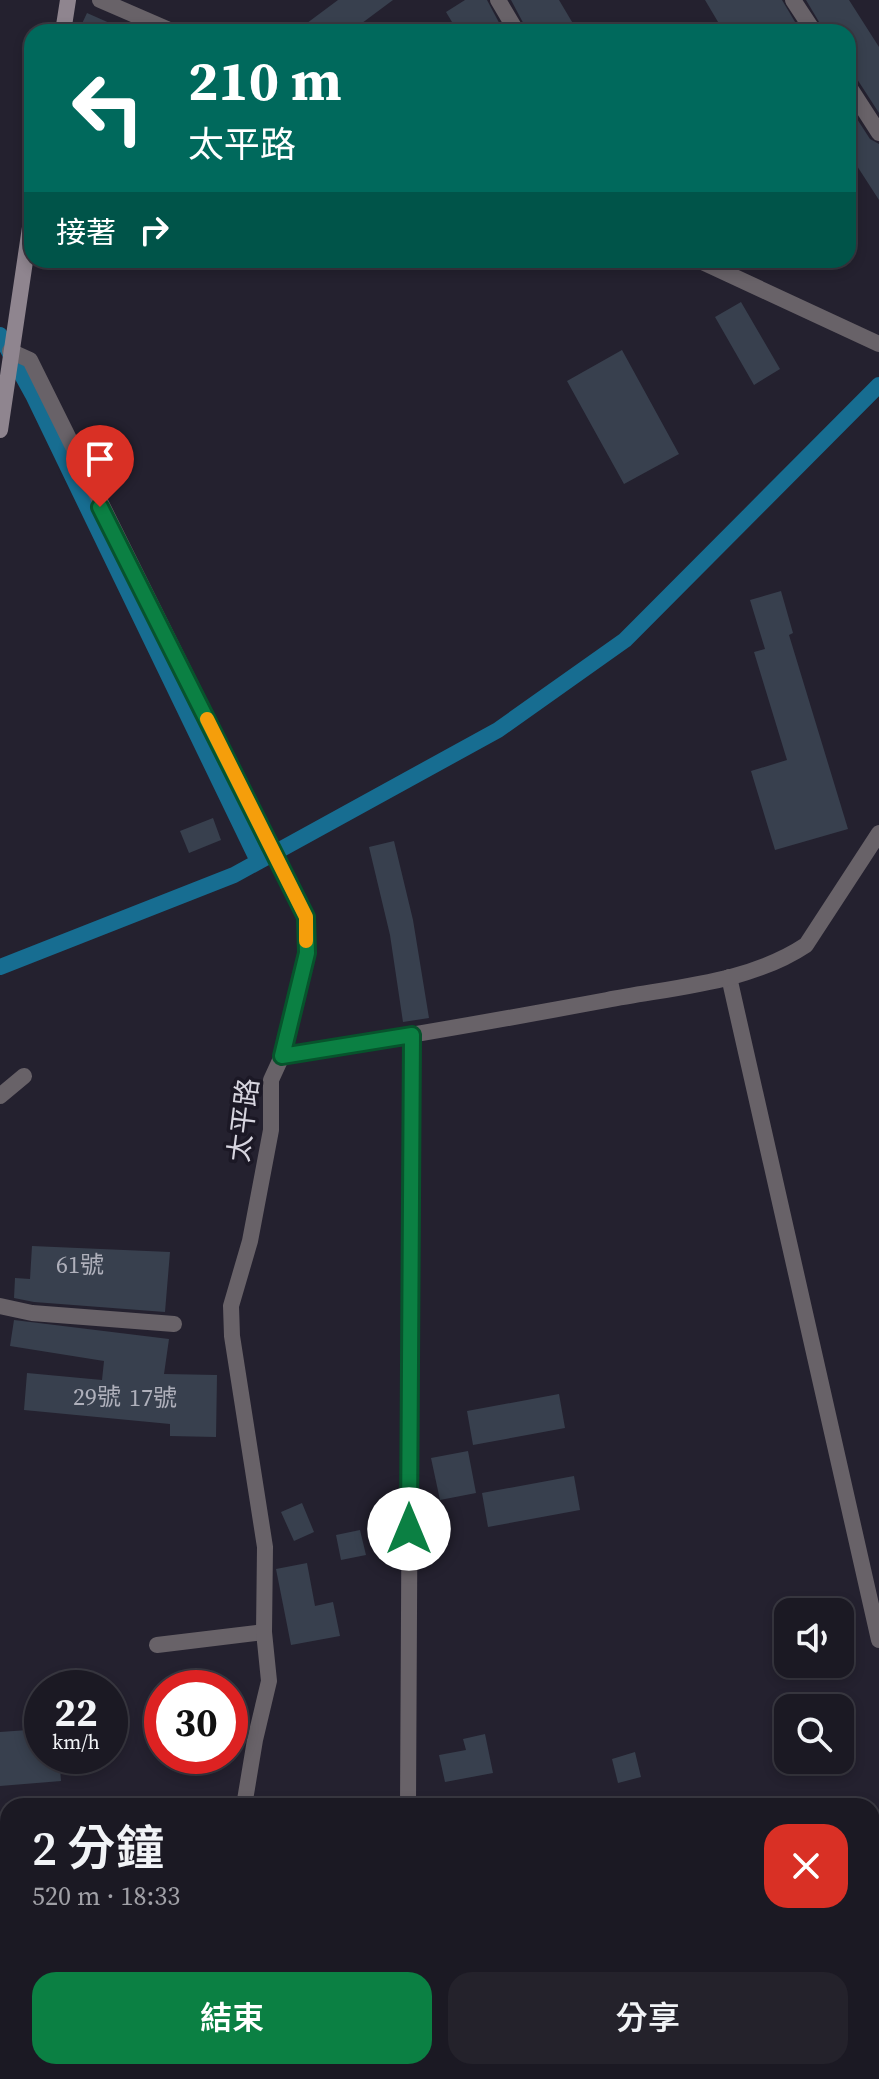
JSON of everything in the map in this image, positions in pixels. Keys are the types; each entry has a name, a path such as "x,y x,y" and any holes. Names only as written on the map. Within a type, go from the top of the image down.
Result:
{"main road":[{"path":"64,24 68,0"},
{"path":"0,430 24,264"}],"street":[{"path":"100,0 156,24"},
{"path":"498,0 512,24"},
{"path":"793,0 809,24"},
{"path":"856,97 879,133"},
{"path":"715,268 879,344"},
{"path":"10,351 30,360 306,917 307,953 282,1056"},
{"name":"太平路","path":"245,1798 269,1681 264,1632 265,1547 232,1336 231,1306 250,1241 271,1130 271,1080 282,1056 729,977 791,956 806,945 879,833"},
{"path":"729,977 879,1640"},
{"path":"408,1798 412,1035"},
{"path":"0,1096 24,1076"},
{"path":"0,1306 32,1313 174,1324"},
{"path":"157,1645 264,1632"}],"building":[{"path":"338,0 393,0 361,24 306,24"},
{"path":"465,0 487,0 500,24 453,24 446,12"},
{"path":"511,0 559,0 573,24 524,24"},
{"path":"705,0 782,0 796,24 719,24"},
{"path":"806,0 849,0 879,47 879,113 856,78 856,24 820,24"},
{"path":"87,13 112,24 82,24"},
{"path":"856,117 870,139 879,144 879,200 856,164"},
{"path":"741,302 780,369 754,385 715,317"},
{"path":"622,350 679,454 624,484 567,381"},
{"path":"781,591 793,633 789,635 848,829 775,850 751,771 787,760 754,652 765,649 750,600"},
{"path":"213,818 221,840 189,853 180,831"},
{"path":"394,841 413,920 429,1018 403,1022 390,935 369,847"},
{"path":"32,1246 170,1252 165,1312 14,1298 15,1278 30,1279"},
{"path":"14,1320 169,1339 164,1374 217,1375 216,1437 170,1436 170,1424 24,1410 27,1373 102,1380 104,1361 10,1346"},
{"path":"559,1394 565,1428 473,1445 467,1411"},
{"path":"468,1451 476,1493 440,1500 431,1458"},
{"path":"574,1476 580,1510 488,1527 482,1493"},
{"path":"302,1503 314,1532 294,1541 281,1512"},
{"path":"360,1530 366,1555 341,1560 336,1535"},
{"path":"307,1563 315,1606 333,1602 340,1636 291,1645 276,1569"},
{"path":"24,1730 24,1774 60,1774 61,1781 0,1786 0,1732"},
{"path":"485,1734 493,1773 445,1782 439,1755 466,1750 463,1739"},
{"path":"635,1752 641,1777 618,1783 612,1759"}],"waterway":[{"path":"0,335 34,397 258,861"},
{"path":"0,967 234,875 498,730 625,640 879,385"}],"slow traffic":[{"path":"207,719 306,917 306,941"}],"route":[{"path":"100,507 306,917 307,953 282,1056 412,1035 409,1529"}]}
